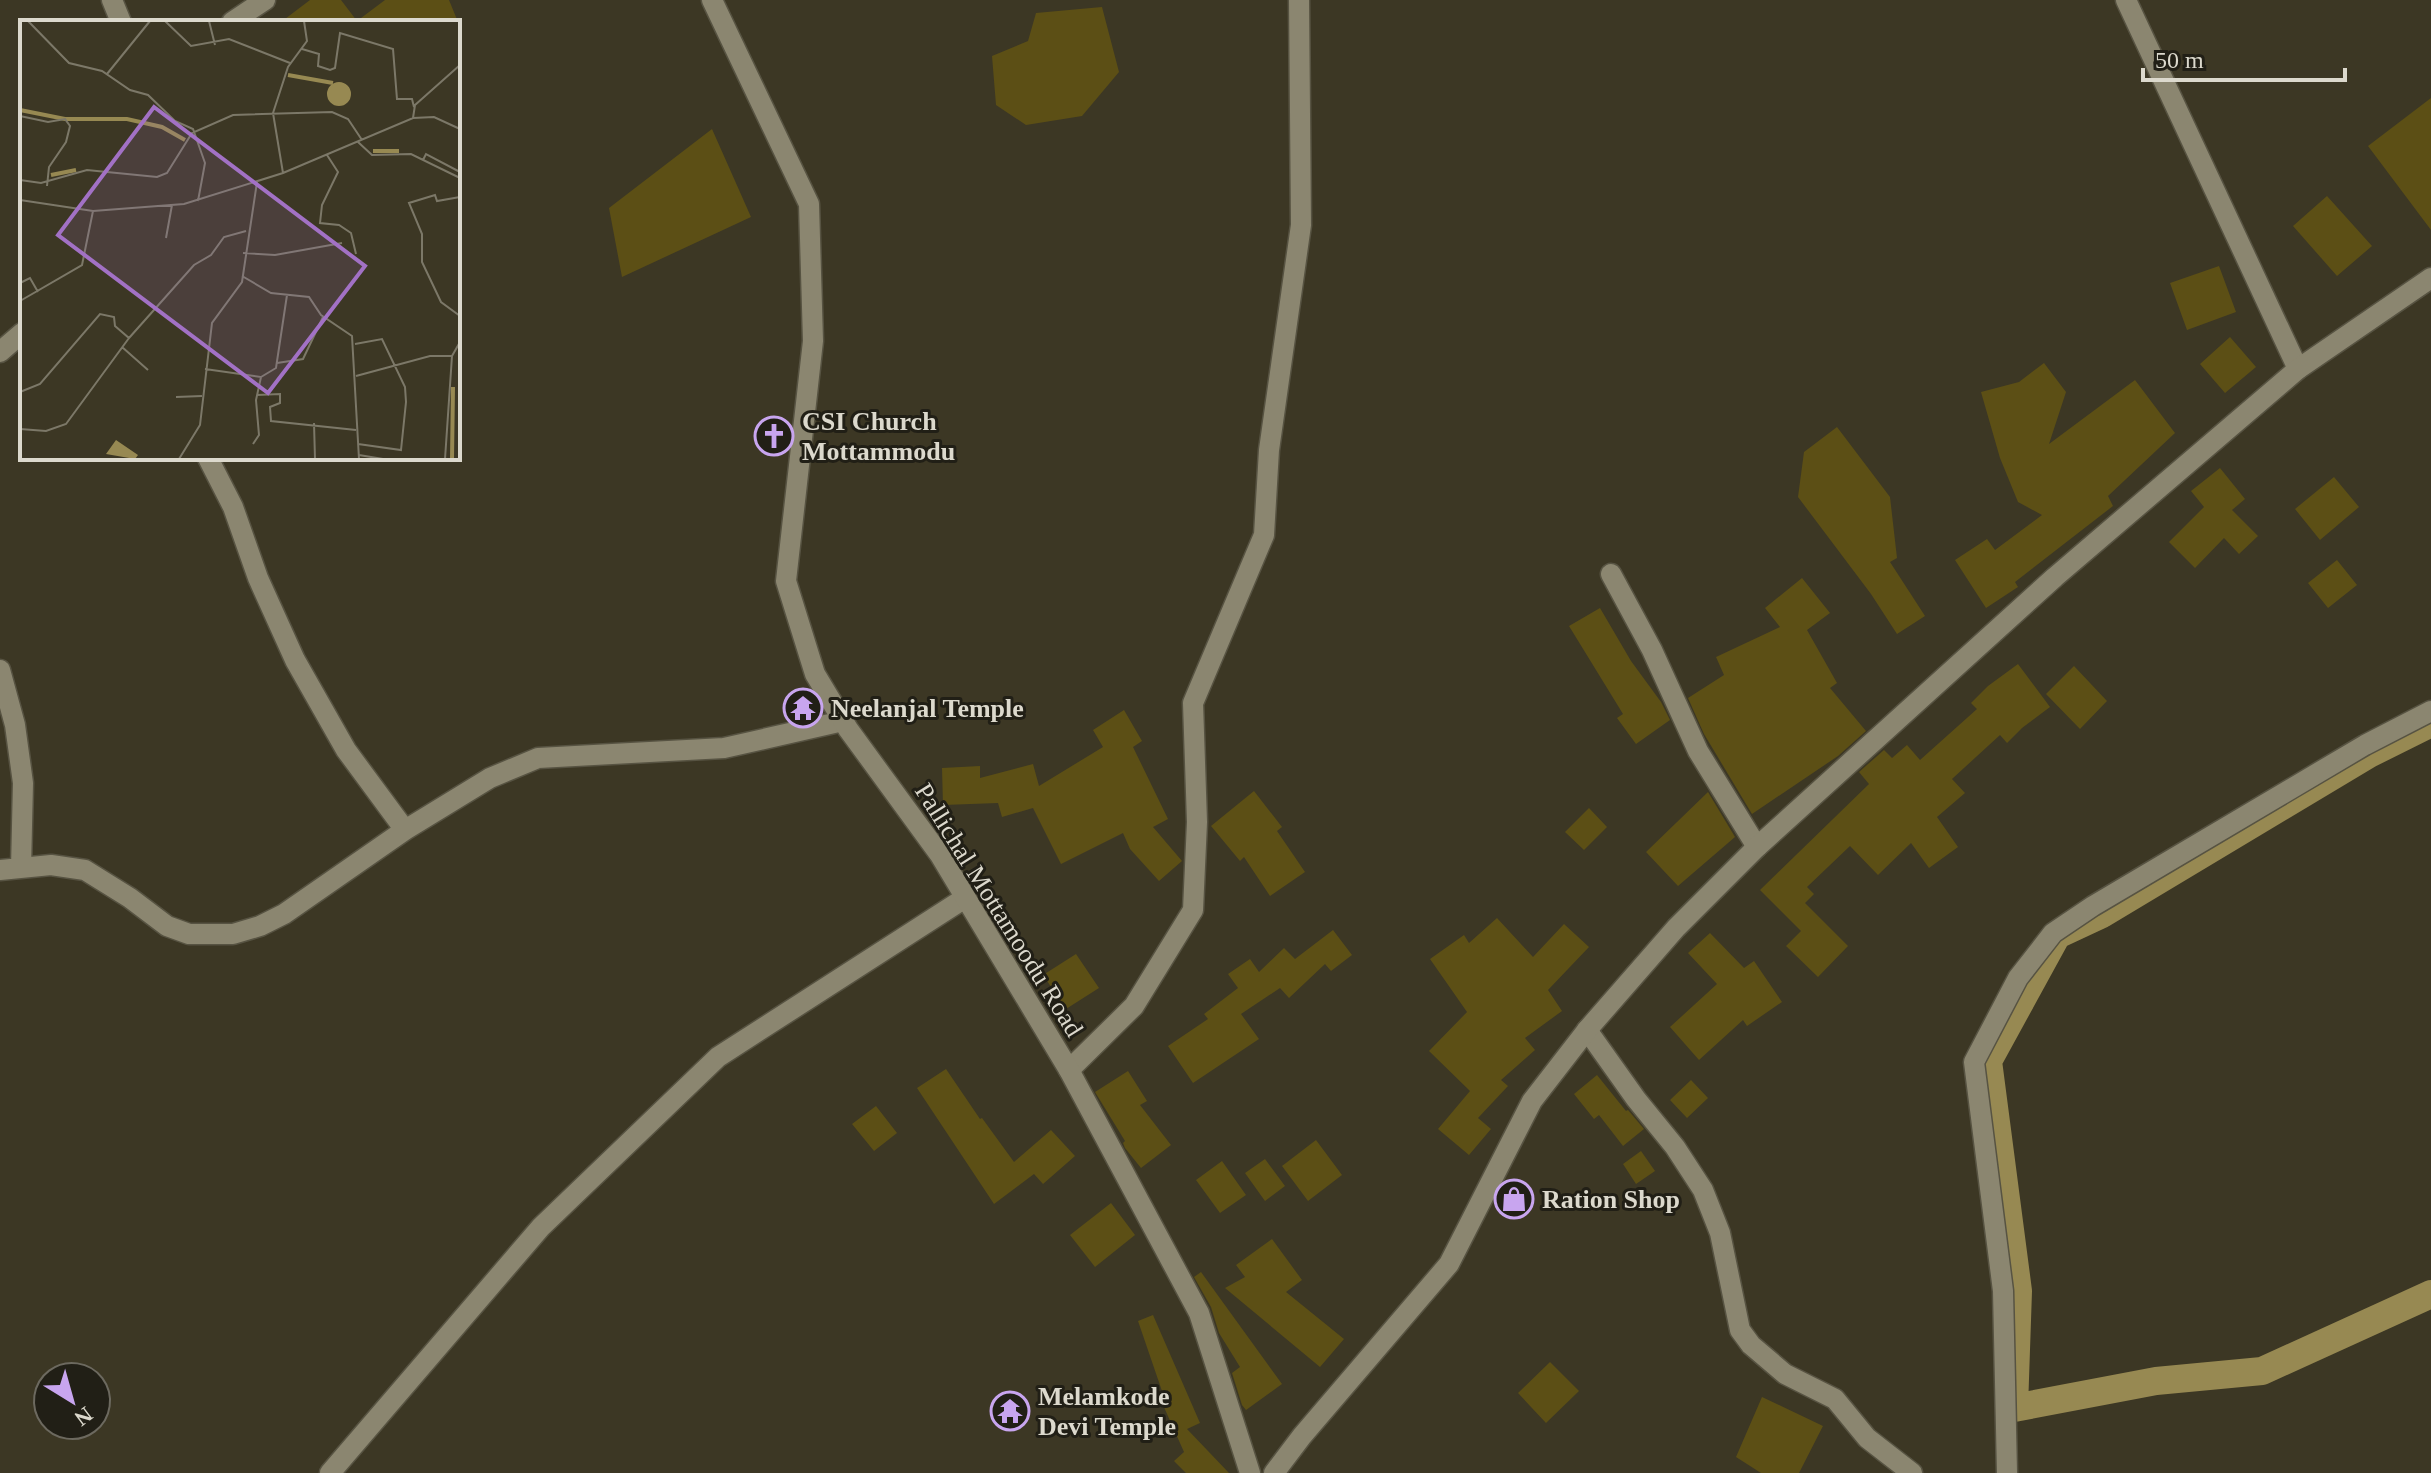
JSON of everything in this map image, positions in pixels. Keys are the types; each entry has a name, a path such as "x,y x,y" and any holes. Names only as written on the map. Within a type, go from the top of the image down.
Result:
{"street":[{"path":"112,0 120,20"},
{"path":"235,20 265,0"},
{"name":"Pallichal Mottamoodu Road","path":"712,0 809,204 813,341 786,581 815,674 843,721 940,855 1069,1070 1199,1313 1250,1473"},
{"path":"1069,1070 1134,1006 1193,910 1197,822 1193,703 1264,535 1269,450 1301,225 1299,0"},
{"path":"2126,0 2298,369"},
{"path":"1274,1473 1449,1264 1532,1101 1587,1030 1676,928 1757,847 2055,577 2298,369 2431,278"},
{"path":"0,352 20,335"},
{"path":"209,460 233,507 258,578 295,660 346,750 405,830"},
{"path":"1611,574 1652,650 1698,751 1757,847"},
{"path":"0,670 15,725 23,783 10,869 51,865 85,870 167,926 189,934 233,934 260,926 284,914 405,830 490,778 538,758 724,748 843,721"},
{"path":"2007,1473 2003,1291 1974,1062 2018,978 2053,933 2093,906 2365,745 2431,711"},
{"path":"330,1473 541,1227 718,1057 965,898"},
{"path":"1587,1030 1675,1147 1703,1190 1720,1233 1740,1330 1751,1345 1785,1374 1835,1399 1867,1438 1912,1473"}],"building":[{"path":"310,0 341,0 356,20 284,20"},
{"path":"385,0 449,0 457,20 358,20"},
{"path":"1102,7 1119,72 1082,116 1026,125 996,105 992,56 1028,41 1036,13"},
{"path":"2431,98 2431,230 2368,146"},
{"path":"712,129 751,217 622,277 609,208"},
{"path":"2327,196 2372,246 2337,276 2293,226"},
{"path":"2219,266 2236,312 2187,330 2170,283"},
{"path":"2230,337 2256,367 2225,393 2200,364"},
{"path":"2044,363 2066,392 2049,444 2135,380 2175,433 2108,496 2113,506 2015,582 2018,587 1986,608 1955,560 1987,539 1995,550 2042,515 2018,502 2000,458 1981,392 2019,382"},
{"path":"1837,427 1890,497 1897,558 1890,562 1925,616 1897,634 1798,497 1804,452"},
{"path":"2220,468 2245,499 2232,510 2258,536 2239,554 2224,538 2195,568 2169,542 2204,507 2191,491"},
{"path":"2334,477 2359,507 2320,540 2295,509"},
{"path":"2337,560 2357,585 2328,608 2308,583"},
{"path":"1802,578 1830,613 1807,630 1837,683 1830,688 1866,731 1838,756 1752,814 1704,734 1688,698 1724,675 1716,657 1780,627 1765,608"},
{"path":"1600,608 1670,720 1636,744 1617,718 1623,714 1569,626"},
{"path":"2018,664 2050,707 2007,743 2000,735 1952,779 1965,793 1937,817 1958,847 1929,868 1911,843 1878,875 1850,846 1807,887 1814,894 1805,903 1848,946 1818,977 1786,946 1801,931 1760,890 1869,784 1859,772 1884,750 1892,758 1907,745 1920,760 1977,709 1971,703 1988,686"},
{"path":"2074,666 2107,701 2080,729 2046,694"},
{"path":"1124,710 1142,741 1133,747 1168,819 1153,827 1182,861 1159,881 1130,849 1123,833 1061,864 1033,808 1002,817 998,803 943,805 942,768 980,766 980,778 1033,764 1039,786 1103,747 1093,730"},
{"path":"1254,791 1282,827 1277,831 1305,872 1270,896 1244,857 1240,861 1211,826"},
{"path":"1708,792 1735,837 1678,886 1646,852"},
{"path":"1589,808 1607,827 1584,850 1565,832"},
{"path":"1497,918 1533,957 1564,924 1589,947 1548,990 1562,1011 1525,1038 1535,1050 1501,1080 1508,1086 1478,1118 1491,1129 1469,1155 1438,1129 1470,1091 1429,1051 1467,1012 1430,959 1464,935 1469,943"},
{"path":"1333,930 1352,955 1331,971 1325,964 1289,998 1280,988 1241,1014 1259,1039 1193,1083 1168,1046 1208,1019 1204,1014 1238,988 1228,974 1250,959 1259,972 1284,948 1295,959"},
{"path":"1710,933 1744,968 1754,961 1782,1002 1747,1026 1743,1020 1699,1060 1670,1027 1717,984 1688,953"},
{"path":"1076,954 1099,988 1066,1009 1043,975"},
{"path":"946,1069 1014,1162 1051,1130 1075,1156 1043,1184 1034,1174 994,1204 917,1088"},
{"path":"1128,1071 1147,1101 1140,1105 1171,1145 1141,1168 1125,1148 1125,1141 1095,1092"},
{"path":"1597,1075 1644,1129 1623,1146 1599,1115 1594,1119 1574,1094"},
{"path":"1691,1080 1708,1098 1687,1118 1670,1100"},
{"path":"876,1106 897,1133 874,1151 852,1124"},
{"path":"1316,1140 1342,1175 1308,1201 1282,1166"},
{"path":"1641,1151 1655,1171 1636,1184 1623,1164"},
{"path":"1265,1159 1285,1186 1265,1201 1245,1173"},
{"path":"1222,1161 1246,1195 1220,1213 1196,1180"},
{"path":"1111,1203 1135,1235 1095,1267 1070,1235"},
{"path":"1272,1239 1302,1280 1286,1292 1344,1339 1320,1367 1225,1288 1245,1277 1236,1265"},
{"path":"1201,1272 1282,1384 1246,1410 1232,1373 1240,1367 1219,1333 1211,1307 1194,1277"},
{"path":"1153,1315 1200,1423 1187,1429 1229,1473 1186,1473 1174,1461 1184,1452 1159,1396 1163,1394 1138,1321"},
{"path":"1550,1362 1579,1391 1546,1423 1518,1393"},
{"path":"1762,1397 1823,1426 1799,1473 1761,1473 1736,1457"}],"waterway":[{"path":"2431,723 2369,754 2102,914 2057,935 1988,1061 2018,1291 2014,1408 2156,1381 2262,1371 2431,1294"}],"place":[{"name":"CSI Church Mottammodu","path":"774,436"},
{"name":"Neelanjal Temple","path":"803,708"},
{"name":"Ration Shop","path":"1514,1199"},
{"name":"Melamkode Devi Temple","path":"1010,1411"}]}
